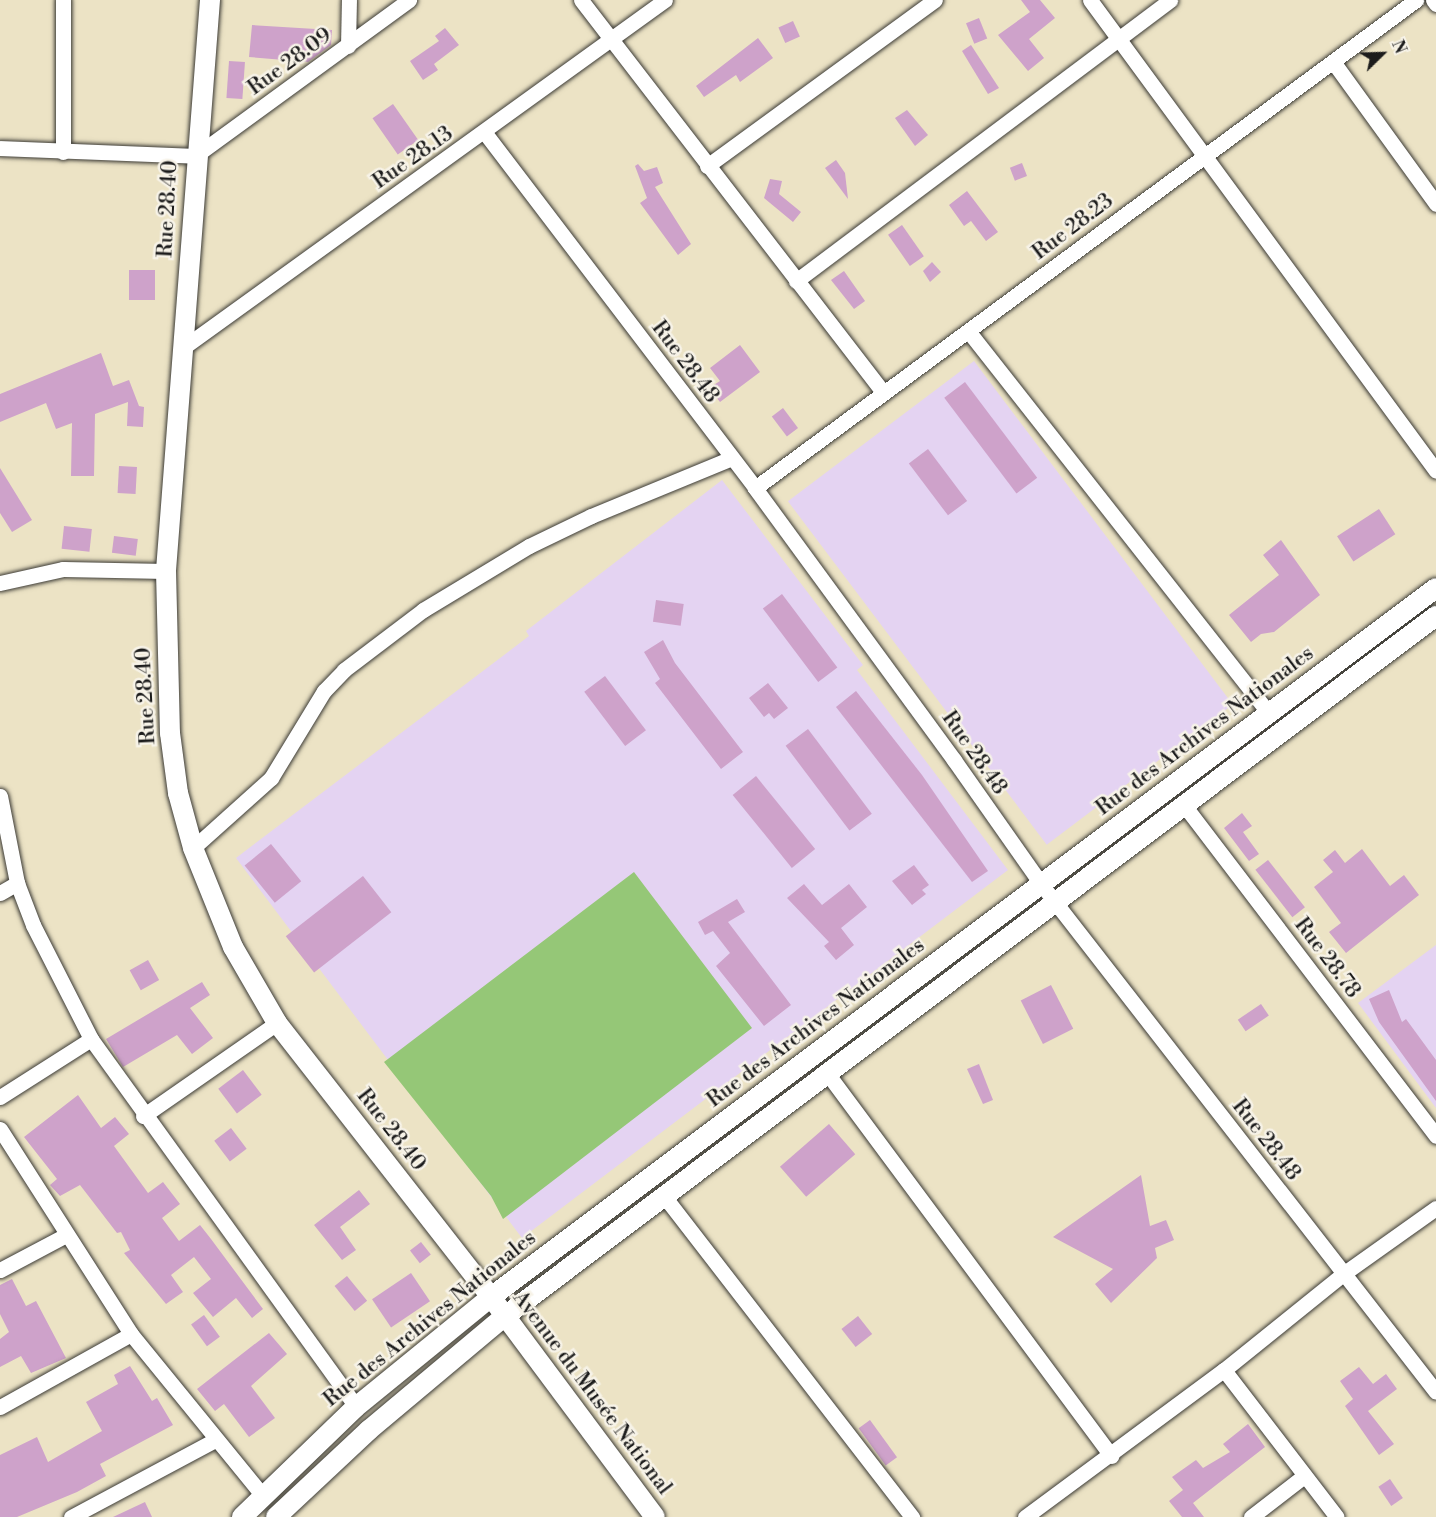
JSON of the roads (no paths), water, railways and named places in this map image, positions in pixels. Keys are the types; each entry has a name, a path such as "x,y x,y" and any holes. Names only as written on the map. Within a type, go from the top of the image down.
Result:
{"street":[{"path":"63,0 63,152"},
{"name":"Rue 28.40","path":"210,0 195,156 184,347 166,571 171,733 178,793 193,848 233,947 277,1023 491,1297"},
{"path":"348,46 349,0"},
{"name":"Rue 28.09","path":"195,156 409,0"},
{"path":"581,0 883,392"},
{"name":"Rue 28.13","path":"184,347 485,133 665,0"},
{"path":"707,166 935,0"},
{"path":"1090,0 1206,154 1436,471"},
{"path":"796,281 1170,0"},
{"name":"Rue 28.23","path":"754,488 883,392 969,332 1206,154 1334,63 1416,0"},
{"path":"1334,63 1436,204"},
{"name":"Rue 28.48","path":"485,133 732,458 954,760 1041,884 1436,1392"},
{"path":"0,148 195,156"},
{"path":"969,332 1269,713"},
{"path":"193,848 271,778 324,692 344,670 423,610 539,541 732,458"},
{"path":"0,583 63,569 166,571"},
{"name":"Rue des Archives Nationales","path":"243,1517 356,1407 491,1297 1436,588"},
{"path":"276,1517 369,1430 505,1316 1436,616"},
{"path":"0,796 17,883 55,973 91,1039 143,1116 356,1407"},
{"name":"Rue 28.78","path":"1184,805 1436,1136"},
{"path":"1,890 17,883"},
{"path":"143,1116 277,1023"},
{"path":"0,1097 91,1039"},
{"path":"827,1073 1111,1456"},
{"path":"0,1128 131,1334 215,1440 263,1496"},
{"path":"664,1196 912,1517"},
{"path":"1024,1517 1111,1456 1224,1370 1343,1274 1436,1208"},
{"path":"0,1270 66,1235"},
{"name":"Avenue du Musée National","path":"491,1297 655,1517"},
{"path":"0,1407 131,1334"},
{"path":"1224,1370 1337,1517"},
{"path":"71,1517 215,1440"},
{"path":"1251,1517 1304,1476"}]}
